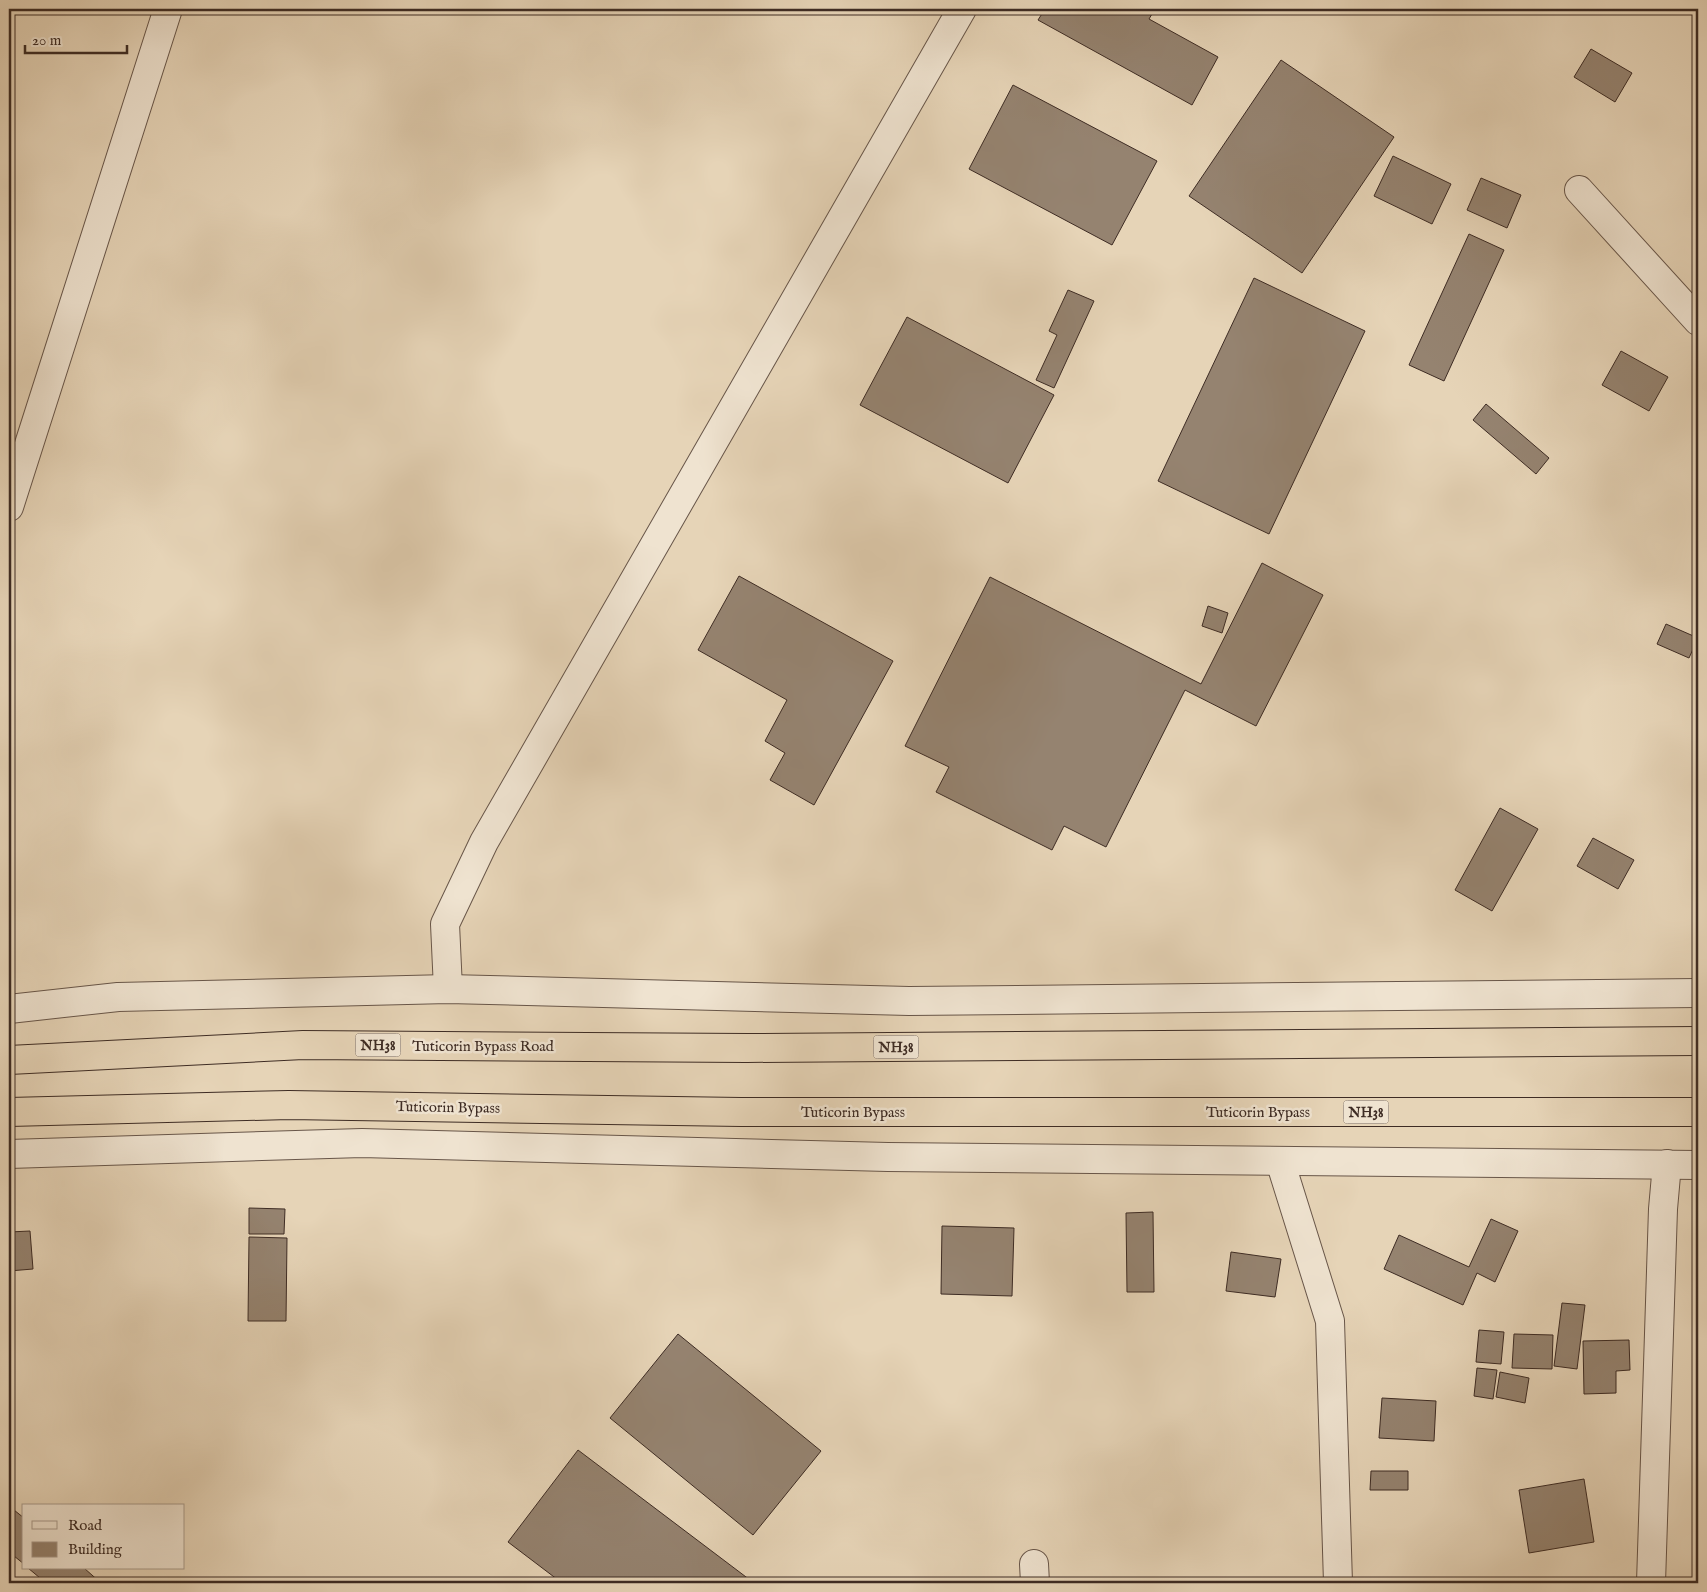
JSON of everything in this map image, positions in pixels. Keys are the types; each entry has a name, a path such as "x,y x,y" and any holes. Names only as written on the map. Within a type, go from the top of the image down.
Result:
{"highway":[{"name":"Tuticorin Bypass Road","path":"9,1060 303,1044 747,1048 1698,1041"},
{"name":"Tuticorin Bypass","path":"9,1112 289,1105 741,1112 1698,1112"}],"street":[{"path":"9,507 168,9"},
{"path":"448,990 445,924 484,842 962,9"},
{"path":"1579,190 1698,321"},
{"path":"9,1009 118,997 448,990 908,1002 1698,993"},
{"path":"9,1154 362,1143 888,1157 1698,1165"},
{"path":"1280,1161 1330,1321 1338,1583"},
{"path":"1651,1583 1662,1209 1667,1164"}],"building":[{"path":"1045,9 1155,9 1149,19 1218,57 1192,105 1038,20"},
{"path":"1591,49 1632,73 1615,102 1574,77"},
{"path":"1281,60 1394,137 1302,273 1189,196"},
{"path":"1013,85 1157,161 1112,245 969,169"},
{"path":"1393,156 1451,184 1432,224 1374,196"},
{"path":"1481,178 1521,195 1507,228 1467,210"},
{"path":"1469,234 1504,250 1444,381 1409,365"},
{"path":"1254,278 1365,331 1269,534 1158,481"},
{"path":"1068,290 1094,301 1054,388 1036,380 1057,335 1049,331"},
{"path":"907,317 1054,395 1008,483 860,405"},
{"path":"1621,351 1668,377 1649,411 1602,385"},
{"path":"1486,404 1549,458 1536,474 1473,420"},
{"path":"1262,563 1323,595 1256,726 1185,690 1106,847 1064,826 1052,850 936,792 949,767 905,746 990,577 1201,684"},
{"path":"739,576 893,661 814,805 770,780 785,753 765,741 787,700 698,650"},
{"path":"1208,606 1228,613 1222,633 1202,626"},
{"path":"1666,624 1698,638 1689,658 1657,644"},
{"path":"1500,808 1538,829 1492,911 1455,890"},
{"path":"1593,838 1634,860 1618,889 1577,866"},
{"path":"249,1208 285,1209 284,1234 249,1234"},
{"path":"1153,1212 1154,1292 1127,1292 1126,1213"},
{"path":"1491,1219 1518,1231 1495,1282 1477,1273 1463,1305 1384,1269 1399,1235 1469,1267"},
{"path":"942,1226 1014,1228 1012,1296 941,1294"},
{"path":"30,1231 33,1269 9,1271 9,1232"},
{"path":"249,1237 287,1238 286,1321 248,1321"},
{"path":"1231,1252 1281,1259 1275,1297 1226,1291"},
{"path":"1562,1303 1585,1305 1577,1369 1554,1366"},
{"path":"1479,1330 1504,1332 1501,1364 1476,1362"},
{"path":"678,1334 821,1451 753,1535 610,1418"},
{"path":"1514,1334 1553,1335 1552,1369 1512,1368"},
{"path":"1629,1340 1630,1370 1616,1371 1616,1393 1584,1394 1583,1341"},
{"path":"1477,1368 1497,1370 1493,1399 1474,1396"},
{"path":"1500,1372 1529,1378 1525,1403 1496,1397"},
{"path":"1382,1398 1436,1401 1434,1441 1379,1438"},
{"path":"578,1450 754,1583 562,1583 508,1542"},
{"path":"1371,1471 1408,1471 1408,1490 1370,1490"},
{"path":"1584,1479 1594,1542 1529,1553 1519,1490"},
{"path":"9,1506 22,1516 22,1562 9,1552"},
{"path":"30,1570 86,1570 101,1583 46,1583"}]}
